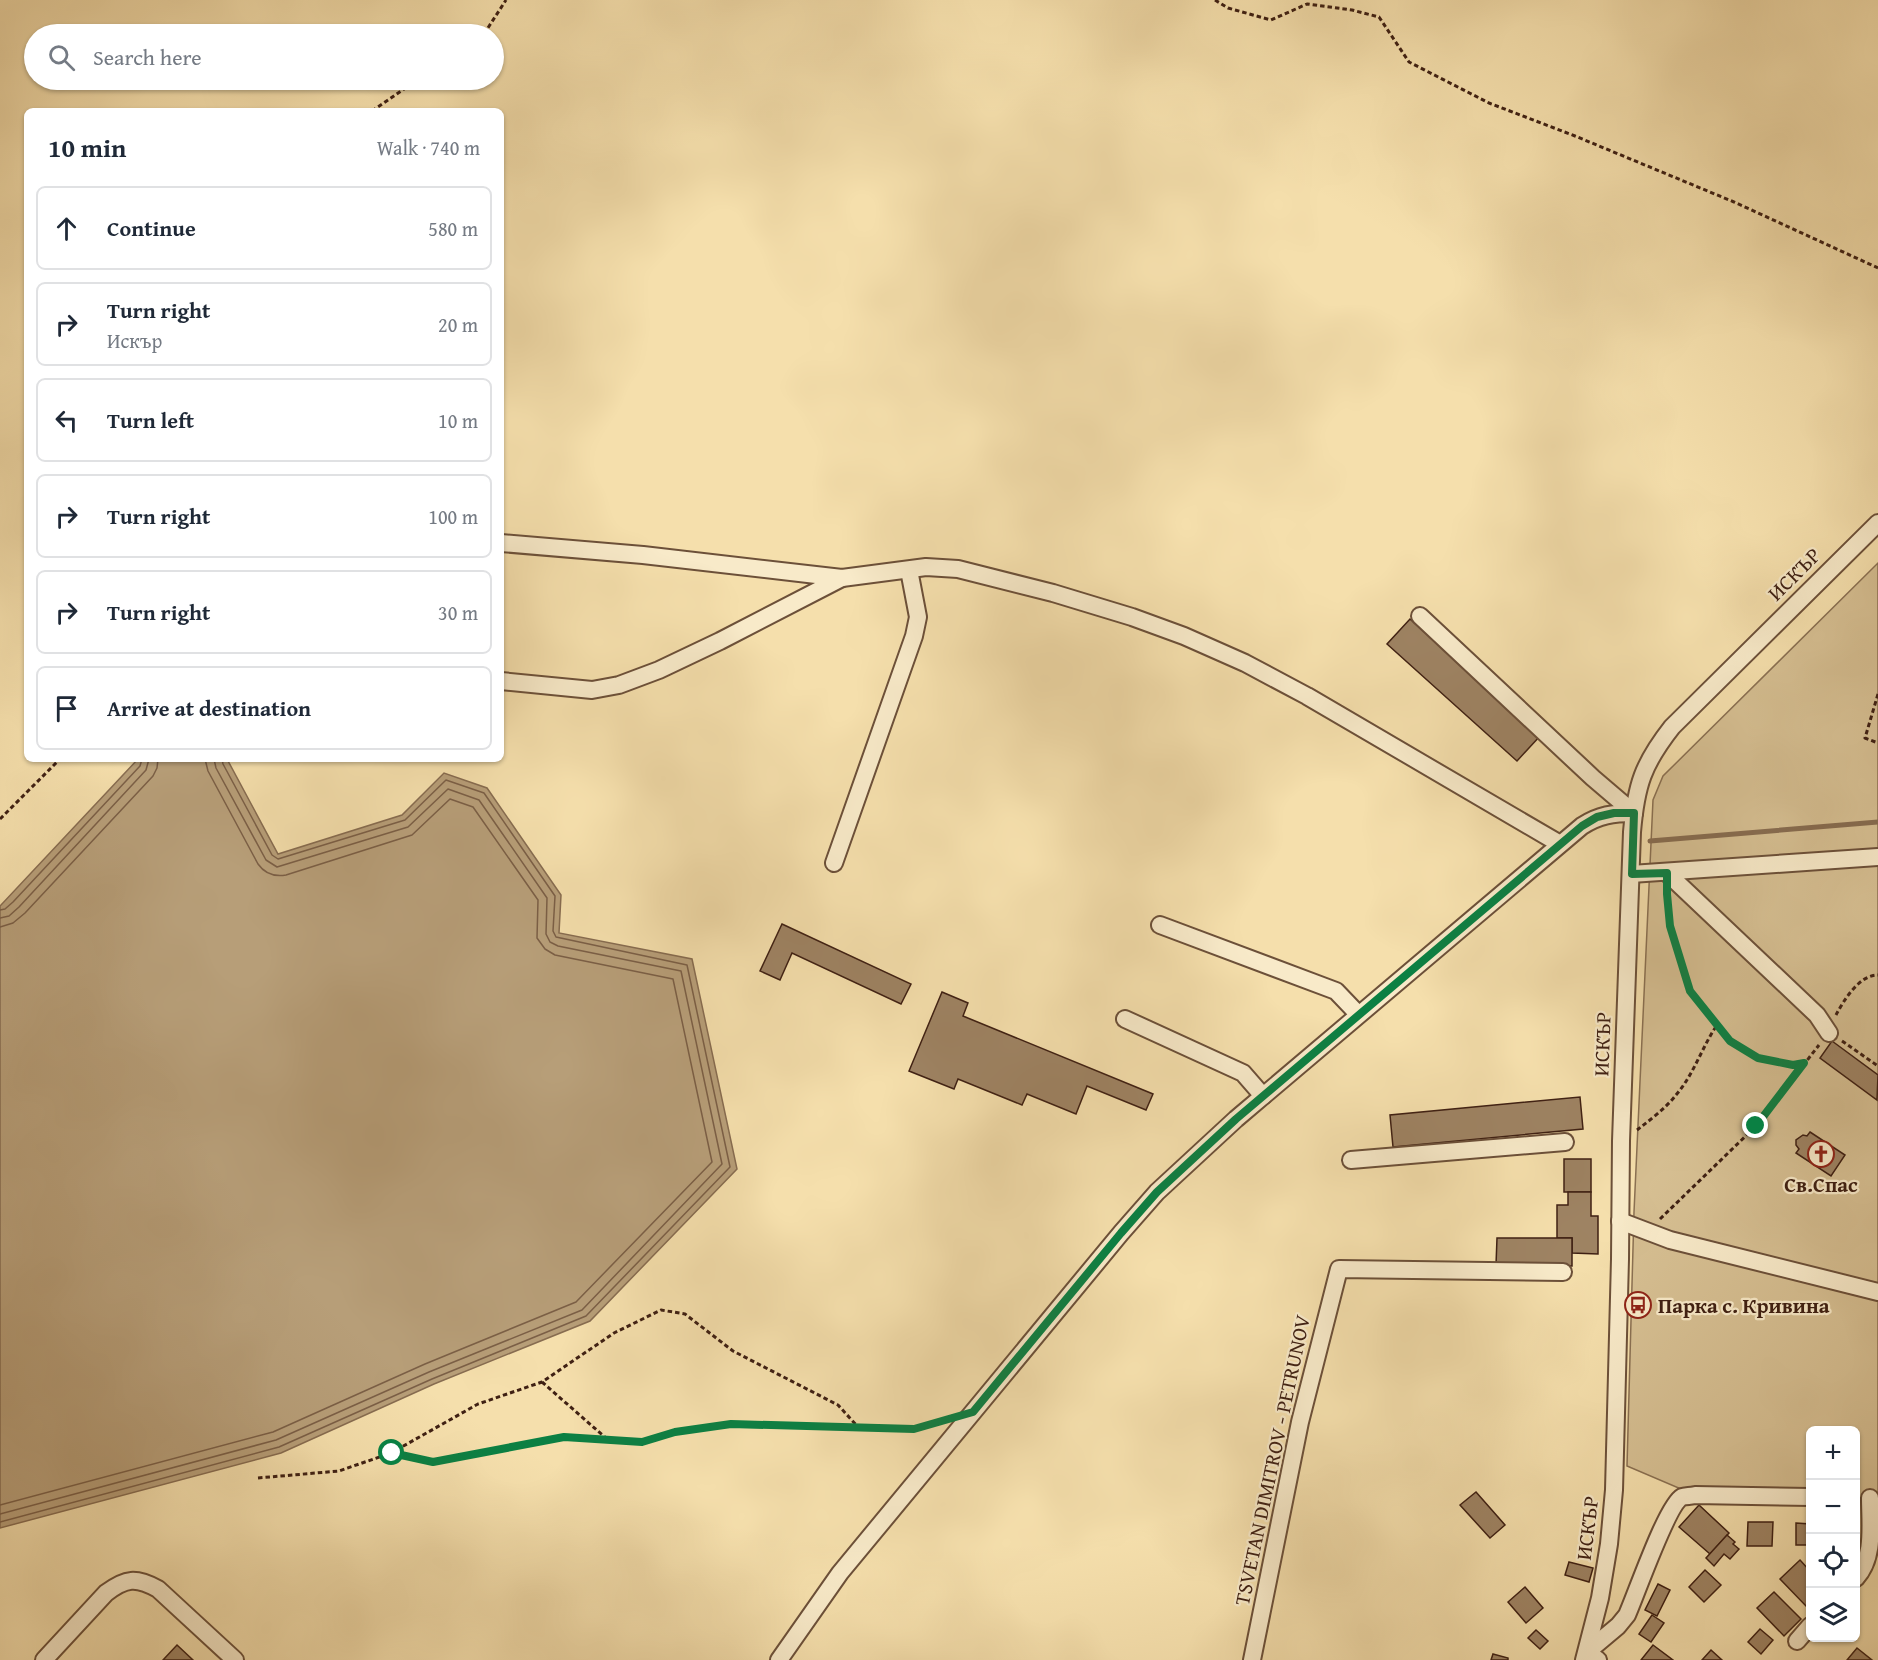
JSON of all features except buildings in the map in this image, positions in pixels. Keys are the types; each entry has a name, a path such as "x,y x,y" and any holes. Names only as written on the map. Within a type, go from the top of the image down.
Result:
{"street":[{"name":"ИСКЪР","path":"1590,1657 1609,1544 1614,1490 1621,1141 1634,813 1642,772 1659,743 1672,727 1878,523"},
{"path":"504,543 643,555 842,578 926,567 958,569 1132,616 1245,663 1307,696 1560,844"},
{"path":"834,863 914,636 918,617 909,570"},
{"path":"504,681 592,690 619,685 660,670 842,578"},
{"path":"1420,616 1593,778 1634,813"},
{"path":"778,1660 840,1573 1157,1192 1263,1095 1560,844 1597,817 1614,813 1634,813"},
{"path":"1632,874 1878,857"},
{"path":"1667,873 1817,1015 1829,1033"},
{"path":"1160,925 1336,991 1358,1014"},
{"path":"1125,1019 1243,1073 1263,1095"},
{"path":"1351,1160 1565,1142"},
{"path":"1620,1221 1646,1232 1812,1277 1878,1292"},
{"name":"TSVETAN DIMITROV - PETRUNOV","path":"1251,1660 1300,1422 1339,1269 1563,1272"},
{"path":"1590,1657 1627,1615 1666,1522 1674,1505 1682,1497 1695,1495 1806,1497"},
{"path":"1860,1573 1869,1554 1868,1498"},
{"path":"44,1660 106,1593 117,1584 130,1580 144,1582 158,1589 235,1660"},
{"path":"1797,1641 1806,1631"}],"path":[{"path":"490,24 506,0"},
{"path":"1215,0 1228,8 1271,20 1307,4 1352,10 1380,17 1409,62 1489,103 1734,202 1878,268"},
{"path":"376,108 402,90"},
{"path":"1878,694 1866,738 1878,743"},
{"path":"0,819 57,762"},
{"path":"1667,873 1670,926 1690,991 1730,1041 1758,1058 1793,1065 1804,1063"},
{"path":"1646,1232 1756,1126 1829,1033 1846,994 1872,975 1878,975"},
{"path":"1621,1141 1677,1095 1717,1025"},
{"path":"1829,1033 1878,1066"},
{"path":"258,1478 339,1471 392,1453 478,1404 542,1382 614,1333 661,1310 685,1314 733,1351 838,1405 859,1428"},
{"path":"542,1382 609,1440"},
{"path":"392,1453 433,1462 564,1437 642,1442 675,1432 731,1424 914,1429 973,1412"}],"shaded area":[{"path":"1878,563 1878,1498 1860,1498 1860,1426 1806,1426 1806,1497 1695,1495 1627,1466 1634,1212 1653,800 1663,776"}],"water":[{"path":"135,762 229,762 278,854 402,815 444,773 487,788 561,895 559,933 692,959 737,1169 590,1321 434,1384 281,1453 0,1528 0,906"}],"waterway":[{"path":"1650,841 1878,822"}],"place":[{"name":"Св.Спас","path":"1821,1154"},
{"name":"Парка с. Кривина","path":"1638,1305"}],"route":[{"path":"392,1453 433,1462 564,1437 642,1442 675,1432 731,1424 914,1429 973,1412 1121,1233 1157,1192 1190,1160 1391,986 1560,844 1597,817 1614,813 1634,813 1632,874 1667,873 1670,926 1690,991 1730,1041 1758,1058 1793,1065 1804,1063 1756,1126"}]}
